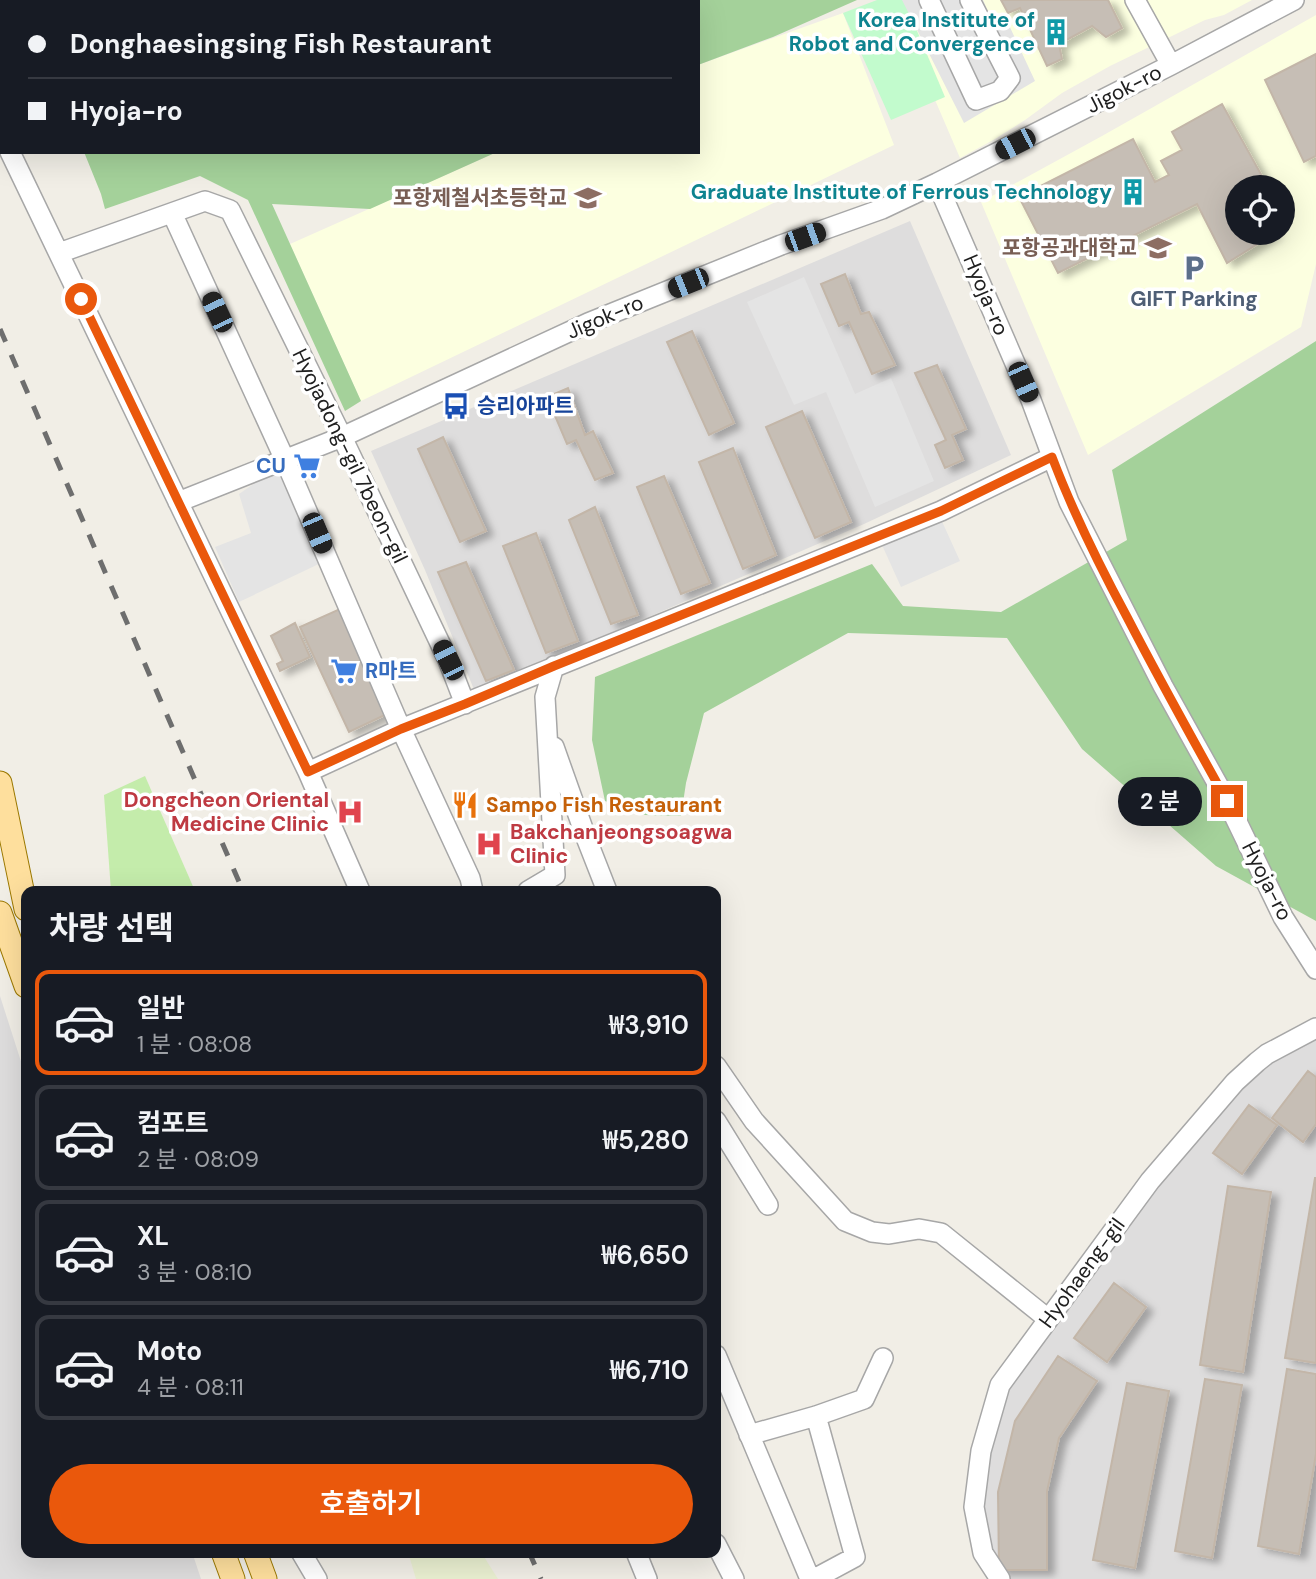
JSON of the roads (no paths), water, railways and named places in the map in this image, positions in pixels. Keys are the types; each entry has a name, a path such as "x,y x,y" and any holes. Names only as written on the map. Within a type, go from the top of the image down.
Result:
{"main road":[{"path":"0,783 21,886"},
{"path":"0,837 21,895"},
{"path":"3,921 21,972"},
{"path":"225,1558 233,1579"},
{"path":"257,1558 265,1579"}],"street":[{"path":"929,0 976,100 1000,91 1010,78 970,0"},
{"path":"1135,0 1171,65"},
{"name":"Jigok-ro","path":"178,502 342,437 592,321 781,245 882,209 1171,65 1294,0"},
{"path":"11,154 308,772 358,886"},
{"name":"Hyoja-ro","path":"937,183 1031,400 1069,502 1163,686 1227,801 1283,917 1316,969"},
{"name":"Hyojadong-gil 7beon-gil","path":"172,213 205,201 230,210 342,437 448,660 465,704"},
{"path":"59,253 172,213 285,460 472,886"},
{"path":"308,772 401,729 941,511 1052,457"},
{"path":"537,886 555,875 545,697 554,666"},
{"path":"546,724 605,886"},
{"name":"Hyohaeng-gil","path":"1000,1579 983,1553 974,1507 981,1451 1000,1385 1150,1181 1235,1082 1267,1054 1316,1028"},
{"path":"721,1073 754,1121 845,1221 872,1232 889,1234 919,1229 941,1233 1048,1319"},
{"path":"721,1129 768,1205"},
{"path":"749,1435 864,1399 883,1358"},
{"path":"721,1367 812,1579 855,1556 816,1416"},
{"path":"721,1554 734,1579"},
{"path":"305,1558 317,1579"},
{"path":"638,1558 646,1579"}],"railway":[{"path":"0,329 241,886"},
{"path":"532,1558 541,1579"}],"place":[{"name":"Korea Institute of Robot and Convergence","path":"1056,32"},
{"name":"Graduate Institute of Ferrous Technology","path":"1133,192"},
{"name":"포항제철서초등학교","path":"588,198"},
{"name":"포항공과대학교","path":"1158,248"},
{"name":"GIFT Parking","path":"1194,268"},
{"name":"승리아파트","path":"456,406"},
{"name":"CU","path":"307,466"},
{"name":"R마트","path":"344,671"},
{"name":"Sampo Fish Restaurant","path":"465,805"},
{"name":"Dongcheon Oriental Medicine Clinic","path":"350,812"},
{"name":"Bakchanjeongsoagwa Clinic","path":"489,844"}]}
